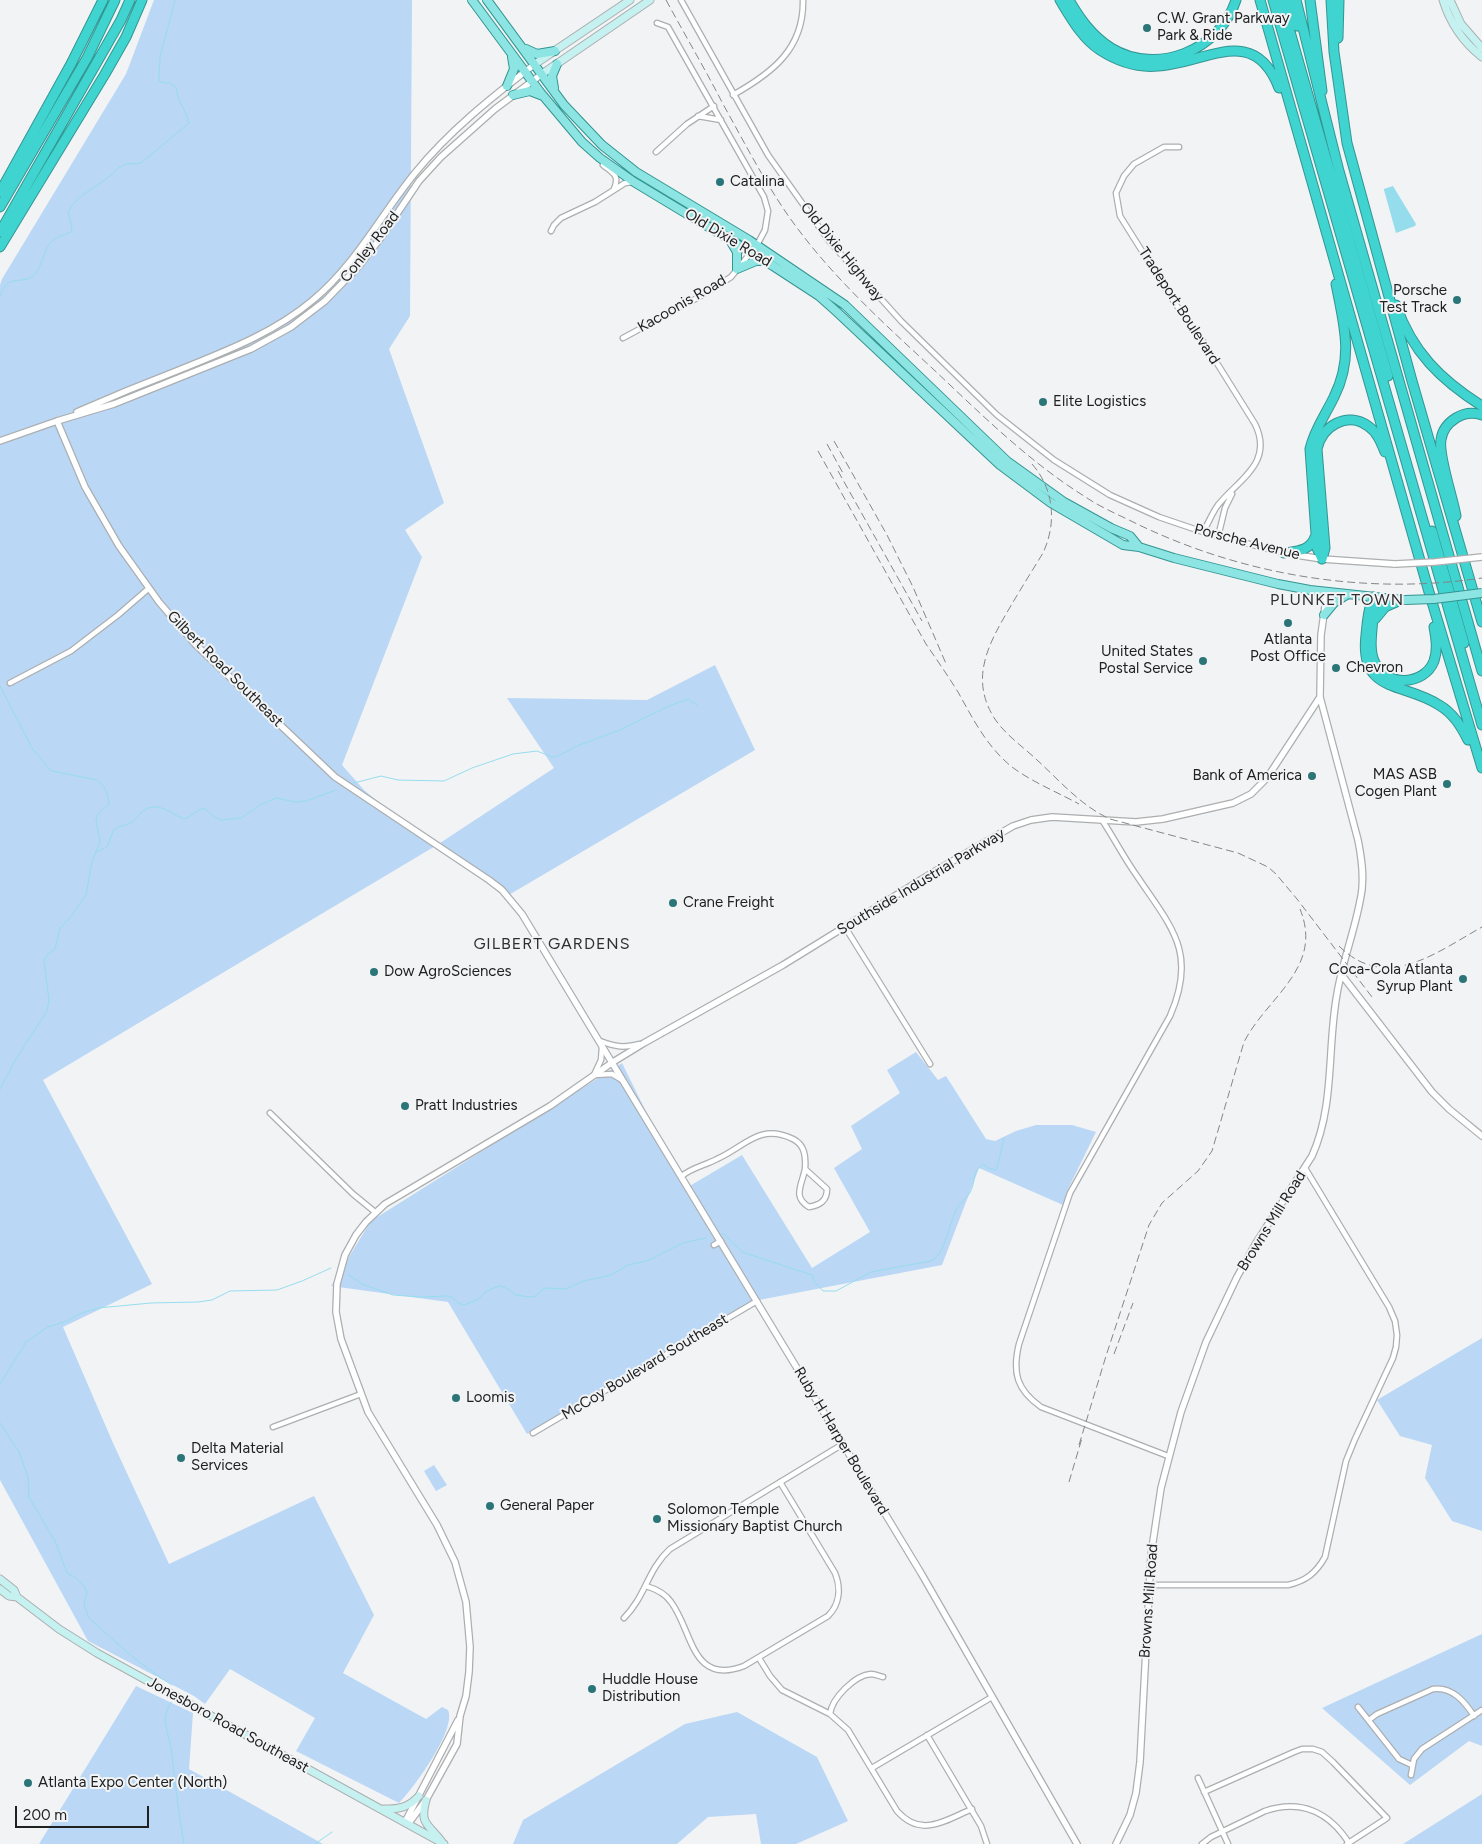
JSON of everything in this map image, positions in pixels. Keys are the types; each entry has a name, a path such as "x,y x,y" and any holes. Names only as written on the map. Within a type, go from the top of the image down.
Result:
{"highway":[{"path":"0,192 74,58 103,0"},
{"path":"0,207 87,58 116,0"},
{"path":"0,232 121,20 130,0"},
{"path":"0,247 109,67 126,37 142,0"},
{"path":"1060,0 1075,24 1092,44 1112,57 1132,64 1149,67 1165,66 1232,50 1246,52 1257,57 1268,66 1276,78 1298,135"},
{"path":"1068,0 1073,4 1090,31 1110,48 1137,58 1155,60 1182,54 1207,41 1226,20 1236,0"},
{"path":"1260,0 1429,592 1482,769"},
{"path":"1273,0 1482,725"},
{"path":"1281,0 1482,706"},
{"path":"1288,0 1314,78"},
{"path":"1296,0 1314,78 1482,671"},
{"path":"1310,0 1326,121"},
{"path":"1331,0 1334,52 1347,143 1366,217 1482,622"},
{"path":"1339,0 1339,90"},
{"path":"1366,217 1398,310 1408,332 1422,355 1432,368 1459,391 1482,406"},
{"path":"1322,559 1317,548 1310,449 1313,437 1335,396 1342,378 1347,348 1345,327 1328,240"},
{"path":"1466,565 1441,450 1441,438 1446,428 1454,419 1466,414 1482,415"},
{"path":"1322,559 1325,548 1317,449 1321,437 1329,427 1349,420 1362,422 1368,426 1378,437 1399,487"},
{"path":"1284,553 1307,548 1313,542 1316,534"},
{"path":"1373,597 1375,610 1372,652 1378,669 1390,678 1410,680 1422,676 1431,667 1436,654 1436,637 1429,592"},
{"path":"1373,597 1368,610 1364,646 1366,660 1373,673 1384,683 1431,700 1449,712 1462,727 1482,769"},
{"path":"1374,622 1381,610 1403,600"},
{"path":"1478,607 1482,618"}],"main road":[{"name":"Old Dixie Road","path":"472,0 543,96 582,142 600,158 634,182 766,262 829,305 1003,463"},
{"name":"Old Dixie Road","path":"487,0 536,64 564,105 591,136 636,172 674,193 757,245 845,306 1003,463"},
{"path":"536,64 630,0"},
{"path":"542,74 650,0"},
{"path":"1443,0 1453,26 1482,57"},
{"path":"1450,0 1461,24 1482,48"},
{"path":"522,46 530,52 537,54 555,51"},
{"path":"507,86 514,69 510,53"},
{"path":"555,92 552,76 557,64"},
{"path":"513,95 530,91 543,96"},
{"path":"730,240 736,250 738,259 737,269 756,261 766,262"},
{"path":"1003,463 1064,502 1111,528 1130,536 1139,547 1174,558 1253,579 1327,592 1403,600 1434,599 1482,593"},
{"path":"1324,615 1334,603 1348,594"},
{"name":"Jonesboro Road Southeast","path":"0,1579 14,1590 17,1597 59,1629 97,1653 444,1844"},
{"name":"Jonesboro Road Southeast","path":"0,1589 9,1596 17,1597"},
{"path":"382,1809 403,1808 422,1798 426,1824 444,1844"}],"street":[{"name":"Old Dixie Highway","path":"681,0 778,170 835,248 901,321 997,415 1032,444"},
{"path":"734,95 764,75 786,55 798,34 803,0"},
{"name":"Kacoonis Road","path":"623,338 731,277 757,245 767,222 768,207 764,197 722,120 668,27 657,23"},
{"name":"Conley Road","path":"57,421 115,395 237,346 299,312 320,294 354,259 405,186 435,150 461,124 536,64"},
{"name":"Conley Road","path":"0,441 114,404 251,349 280,334 304,318 336,291 359,266 429,170 495,109 542,74"},
{"path":"656,152 698,116 714,106"},
{"path":"698,116 722,120"},
{"path":"567,125 579,143 616,177 617,182 614,189"},
{"name":"Tradeport Boulevard","path":"1179,146 1164,147 1134,164 1124,176 1116,193 1116,203 1120,216 1174,302 1205,344 1258,430 1261,444 1257,463 1251,472 1218,506 1204,532"},
{"path":"550,231 561,218 596,202 625,183 634,182"},
{"name":"Gilbert Road Southeast","path":"57,421 94,504 119,546 148,589 195,644 336,777 435,843"},
{"name":"Porsche Avenue","path":"1032,444 1077,476 1110,495 1159,517 1218,537 1284,553 1322,559 1395,564 1482,557"},
{"name":"Tradeport Boulevard","path":"1218,537 1225,508 1235,488"},
{"path":"10,683 71,651 148,589"},
{"name":"Browns Mill Road","path":"1116,1844 1130,1815 1137,1786 1140,1762 1148,1585 1155,1524 1168,1456 1192,1379 1222,1307 1256,1243 1305,1168 1318,1143 1325,1116 1334,1013 1341,974 1361,900 1362,860 1320,697 1321,636 1327,592"},
{"name":"Southside Industrial Parkway","path":"406,1823 422,1798 437,1781 457,1744 460,1716 469,1676 469,1622 461,1582 443,1538 376,1427 361,1394 341,1339 335,1298 340,1268 356,1235 375,1212 400,1195 550,1106 613,1062 783,965 924,878 1013,826 1031,820 1052,817 1136,822 1163,819 1222,807 1243,798 1258,789 1267,778 1320,697"},
{"path":"1102,820 1136,875 1173,929 1181,956 1181,985 1170,1016 1070,1193 1019,1344 1016,1370 1018,1381 1024,1391 1031,1400 1042,1407 1168,1456"},
{"name":"Ruby H Harper Boulevard","path":"435,843 477,870 502,890 522,914 921,1573 1077,1844"},
{"path":"845,927 930,1064"},
{"path":"1341,974 1432,1092 1449,1109 1482,1136"},
{"path":"600,1041 602,1050 601,1060 594,1075 612,1074 625,1082"},
{"name":"Southside Industrial Parkway","path":"600,1041 617,1047 644,1043"},
{"path":"270,1113 353,1194 375,1212"},
{"path":"682,1176 718,1159 762,1134 772,1132 797,1141 806,1153 798,1195 802,1203 809,1207 817,1206 827,1196 827,1190 804,1168"},
{"path":"1148,1585 1288,1585 1303,1581 1318,1569 1325,1557 1346,1461 1354,1438 1393,1358 1397,1335 1390,1307 1305,1168"},
{"path":"714,1245 721,1241"},
{"name":"McCoy Boulevard Southeast","path":"533,1433 757,1301"},
{"path":"273,1427 361,1394"},
{"path":"624,1618 638,1602 656,1564 670,1548 843,1444"},
{"path":"646,1586 660,1591 671,1601 700,1659 717,1671 733,1670 759,1658 828,1616 835,1607 839,1594 839,1583 835,1572 780,1482"},
{"path":"759,1658 770,1676 782,1690 830,1714 848,1730 897,1811 904,1819 923,1826 934,1825 972,1809"},
{"path":"830,1714 837,1696 847,1686 864,1676 872,1674 883,1677"},
{"path":"1369,1720 1377,1714 1439,1688 1461,1698 1474,1716"},
{"path":"872,1768 992,1697"},
{"path":"1358,1706 1399,1758 1412,1765"},
{"path":"1411,1774 1414,1759 1422,1749 1482,1710"},
{"name":"Southside Industrial Parkway","path":"422,1798 429,1776 460,1716"},
{"path":"927,1735 972,1809 981,1826 987,1844"},
{"path":"1202,1844 1210,1837 1274,1808 1299,1807 1317,1812 1342,1832 1348,1843 1387,1818 1333,1762 1322,1752 1313,1750 1302,1749 1282,1756 1204,1792"},
{"path":"429,1776 437,1781"},
{"path":"1198,1778 1228,1844"}],"shaded area":[{"path":"154,0 412,0 410,316 389,349 444,503 405,530 422,557 342,765 364,790 394,815 437,845 43,1080 152,1284 63,1327 113,1443 169,1564 314,1496 374,1615 343,1673 426,1719 442,1707 448,1710 449,1719 440,1744 414,1785 399,1803 296,1751 315,1718 230,1669 205,1704 194,1696 88,1641 0,1480 0,285 126,74"},
{"path":"1393,186 1416,224 1396,233 1384,190"},
{"path":"715,665 755,750 507,896 437,845 554,768 507,698 647,700"},
{"path":"916,1052 938,1080 946,1076 986,1139 995,1141 1016,1131 1036,1125 1072,1125 1096,1132 1068,1189 1063,1205 979,1168 942,1265 759,1300 527,1434 448,1302 331,1286 371,1221 622,1063 660,1140 688,1187 742,1155 812,1268 870,1232 834,1168 862,1149 851,1126 900,1093 887,1070"},
{"path":"1482,1338 1482,1531 1452,1521 1425,1478 1432,1445 1400,1436 1377,1400"},
{"path":"434,1465 447,1485 436,1491 424,1471"},
{"path":"1482,1634 1482,1746 1469,1741 1410,1785 1322,1708"},
{"path":"136,1686 193,1713 189,1769 323,1844 39,1844"},
{"path":"737,1712 817,1757 848,1821 796,1844 761,1844 756,1814 708,1817 677,1844 513,1844 523,1820 685,1724"},
{"path":"1482,1794 1482,1844 1403,1844"}],"waterway":[{"path":"0,296 7,284 24,280 34,275 53,240 71,232 72,227 68,212 76,201 120,167 127,164 141,163 189,123 178,97 176,87 170,83 159,81 160,57 175,0"},
{"path":"0,686 33,750 47,766 52,771 97,780 103,785 109,804 98,814 96,820 100,842 92,861 86,895 70,918 60,928 55,949 48,954 44,961 49,1000 47,1011 16,1059 0,1089"},
{"path":"354,783 381,776 398,780 444,781 472,768 513,754 537,751 552,757 558,756 577,746 620,730 669,706 688,699 697,705"},
{"path":"96,852 107,847 114,829 132,822 149,808 159,807 184,819 204,808 221,820 241,818 260,805 276,798 296,802 306,801 336,790"},
{"path":"722,1234 742,1252 812,1275 814,1281 823,1291 836,1291 871,1272 931,1261 943,1246 956,1210 971,1191 977,1170 983,1164 988,1168 996,1170 1004,1138"},
{"path":"349,1275 362,1284 393,1295 447,1296 464,1305 477,1300 487,1291 499,1286 505,1287 516,1295 529,1297 536,1296 546,1288 566,1289 584,1281 611,1275 628,1265 647,1261 683,1243 706,1238"},
{"path":"0,1384 26,1342 48,1327 67,1321 79,1314 98,1308 212,1300 230,1291 277,1290 331,1268"},
{"path":"0,1423 19,1452 28,1477 29,1497 56,1543 68,1574 75,1577 87,1592 84,1605 89,1618 129,1654 172,1685"},
{"path":"171,1702 165,1720 171,1747 184,1844"},
{"path":"315,1844 332,1832"}],"railway":[{"path":"666,0 768,185 801,233 873,313 1005,436 1043,468 1105,508 1169,538 1211,554 1255,567 1345,582 1436,583 1482,578"},
{"path":"834,441 887,535 913,587 947,666"},
{"path":"827,444 844,475"},
{"path":"818,451 926,644 988,742 1012,767 1036,782 1079,804"},
{"path":"1032,464 1045,484 1049,495 1051,507 1050,530 1043,553 995,635 985,661 983,688 986,702 993,716 1007,734 1071,792 1099,814 1110,819 1238,853 1268,867 1297,899 1372,997"},
{"path":"838,471 922,621"},
{"path":"1079,1445 1149,1225 1162,1203 1198,1171 1212,1151 1244,1042 1254,1026 1290,981 1299,965 1305,948 1305,930 1300,909"},
{"path":"1339,946 1357,960 1375,966 1393,967 1411,964 1429,956 1482,927"},
{"path":"1114,1354 1133,1303"},
{"path":"1069,1482 1082,1438"}],"place":[{"name":"C.W. Grant Parkway Park & Ride","path":"1147,28"},
{"name":"Catalina","path":"720,182"},
{"name":"Porsche Test Track","path":"1457,300"},
{"name":"Elite Logistics","path":"1043,402"},
{"name":"Atlanta Post Office","path":"1288,623"},
{"name":"United States Postal Service","path":"1203,661"},
{"name":"Chevron","path":"1336,668"},
{"name":"Bank of America","path":"1312,776"},
{"name":"MAS ASB Cogen Plant","path":"1447,784"},
{"name":"Crane Freight","path":"673,903"},
{"name":"Dow AgroSciences","path":"374,972"},
{"name":"Coca-Cola Atlanta Syrup Plant","path":"1463,979"},
{"name":"Pratt Industries","path":"405,1106"},
{"name":"Loomis","path":"456,1398"},
{"name":"Delta Material Services","path":"181,1458"},
{"name":"General Paper","path":"490,1506"},
{"name":"Solomon Temple Missionary Baptist Church","path":"657,1519"},
{"name":"Huddle House Distribution","path":"592,1689"},
{"name":"Atlanta Expo Center (North)","path":"28,1783"}],"district":[{"name":"PLUNKET TOWN","path":"1337,600"},
{"name":"GILBERT GARDENS","path":"552,944"}]}
